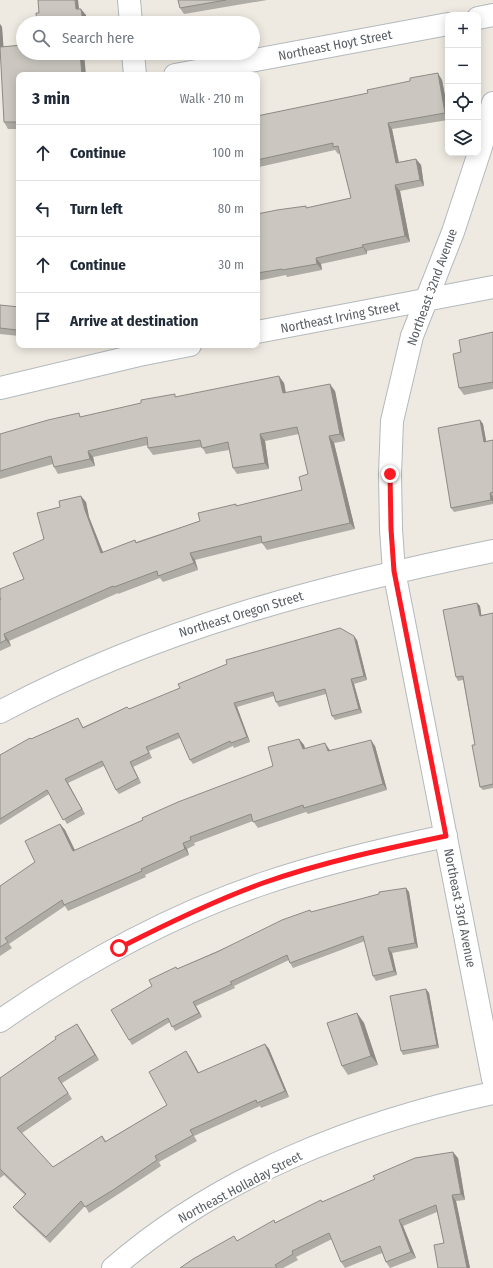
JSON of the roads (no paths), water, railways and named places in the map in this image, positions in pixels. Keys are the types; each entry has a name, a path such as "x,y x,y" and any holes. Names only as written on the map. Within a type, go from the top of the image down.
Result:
{"street":[{"path":"129,0 130,16"},
{"path":"481,17 493,15"},
{"name":"Northeast Hoyt Street","path":"260,59 445,25"},
{"path":"134,60 135,72"},
{"name":"Northeast Hoyt Street","path":"191,72 255,60"},
{"name":"Northeast 32nd Avenue","path":"394,571 390,482 392,421 412,336 453,232 481,147 493,103"},
{"name":"Northeast Irving Street","path":"260,331 493,287"},
{"path":"0,388 138,350 159,348"},
{"name":"Northeast Oregon Street","path":"0,712 95,666 170,636 266,604 394,571 493,551"},
{"name":"Northeast 33rd Avenue","path":"394,571 493,1079"},
{"path":"0,1021 72,974 119,948 214,903 263,884 312,868 388,848 446,836"},
{"name":"Northeast Holladay Street","path":"114,1268 133,1251 172,1223 218,1195 306,1151 412,1112 493,1093"}]}
